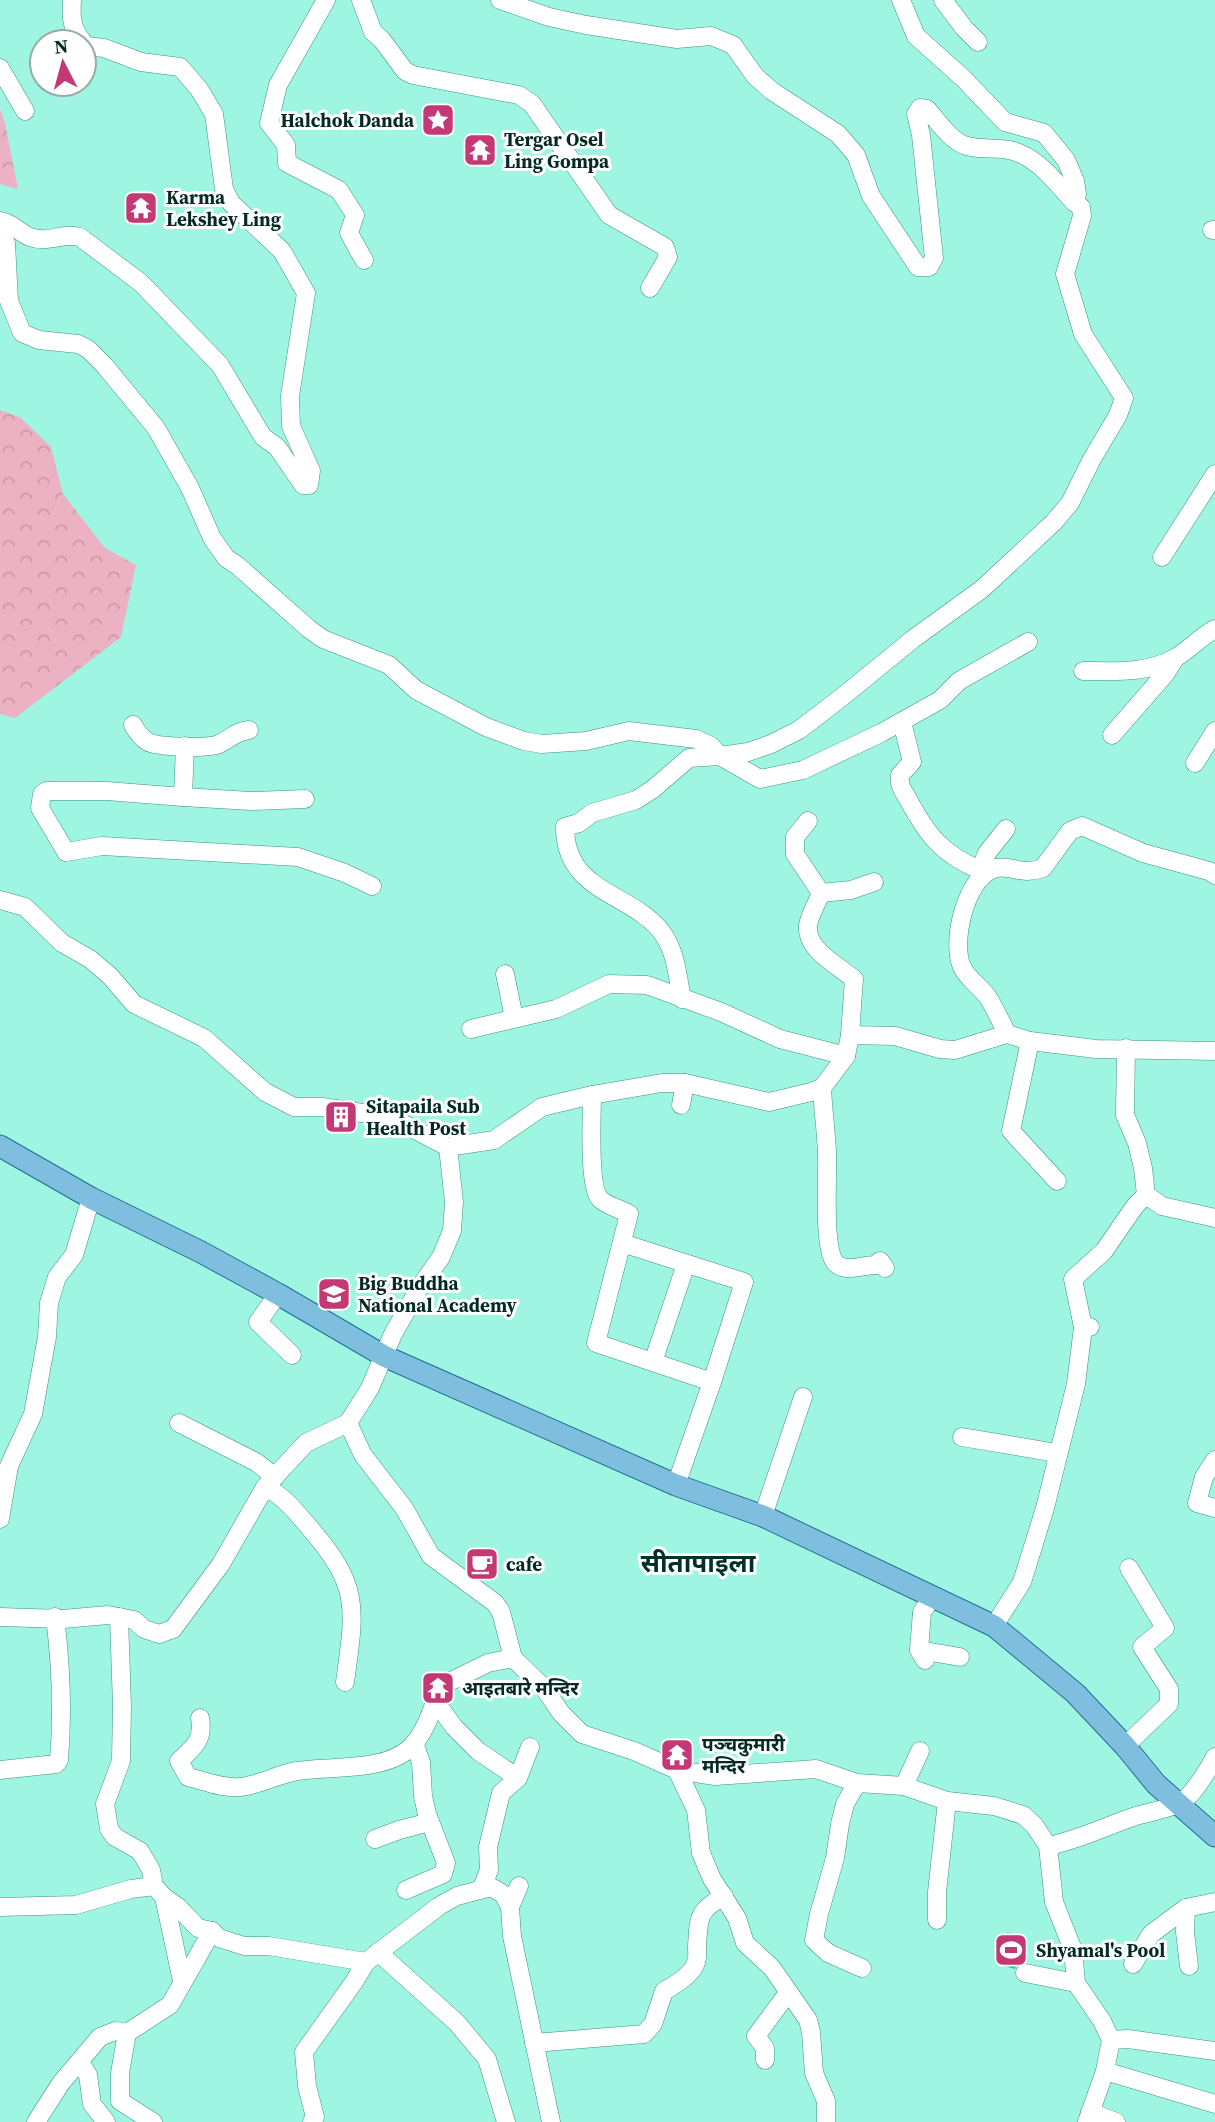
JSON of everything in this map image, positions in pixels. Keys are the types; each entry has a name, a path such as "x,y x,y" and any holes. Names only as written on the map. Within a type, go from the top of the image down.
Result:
{"main road":[{"path":"0,1146 91,1198 201,1252 278,1294 384,1356 676,1485 764,1516 994,1626 1074,1693 1125,1746 1156,1784 1215,1836"}],"street":[{"path":"72,0 71,21 74,28"},
{"path":"326,0 278,85 269,123 286,145 287,163 339,190 355,215 349,233 364,260"},
{"path":"360,0 373,32 405,71 413,75 519,95 532,104 609,215 665,247 668,257 650,288"},
{"path":"500,0 549,17 586,25 677,39 711,36 733,45 754,76 772,91 838,134 856,155 870,196 918,267 929,267 934,258 921,135 916,114 920,108 927,109 958,142 968,146 1002,148 1022,154 1081,207 1082,216 1065,274 1083,334 1125,398 1070,503 1054,523 982,589 913,639 799,730 748,752 689,758 636,800 592,813 579,823 565,827 565,844 589,882 646,916 665,936 674,958 681,999"},
{"path":"901,0 916,37 964,79 1005,122 1044,133 1066,160 1077,194 1074,202"},
{"path":"943,0 978,42"},
{"path":"0,221 9,222 30,237 51,241 72,235 80,237 141,283 220,365 264,437 276,447 303,485 309,485 311,471 291,426 290,396 306,293 282,251 231,203 224,189 214,114 199,89 180,68 141,62 98,47"},
{"path":"0,68 25,111"},
{"path":"0,233 6,243 9,301 22,333 39,340 78,344 88,349 104,365 156,428 190,488 212,538 226,558 323,639 389,665 416,690 486,727 524,741 542,744 600,739 629,731 696,739 760,779 803,769 902,722 940,700 959,681 1028,642"},
{"path":"1162,557 1215,474"},
{"path":"1083,671 1143,671 1175,658 1215,629"},
{"path":"1112,735 1166,673 1175,658"},
{"path":"902,722 912,762 900,775 900,786 925,829 942,849 958,861 981,872 1008,868 1024,873 1043,868 1070,831 1082,826 1143,853 1209,870 1215,875"},
{"path":"134,725 140,736 150,743 185,746 218,745 235,732 249,730"},
{"path":"1195,763 1215,731"},
{"path":"183,797 185,746"},
{"path":"305,799 251,801 107,791 46,792 40,798 40,808 66,852 102,846 298,857 338,870 372,886"},
{"path":"808,821 795,836 795,854 821,893"},
{"path":"1102,825 1143,853"},
{"path":"1006,829 987,853 964,906 959,939 962,967 987,996 1007,1034"},
{"path":"821,893 851,890 874,882"},
{"path":"0,900 25,907 62,943 90,959 110,976 134,1004 204,1038 265,1092 294,1107 322,1107 396,1120 449,1147 494,1140 542,1107 662,1083 685,1083 769,1101 822,1088 846,1056 854,979 811,944 809,922 821,893"},
{"path":"505,974 514,1018"},
{"path":"471,1030 556,1009 609,984 647,985 721,1012 780,1040 846,1056"},
{"path":"850,1035 895,1036 955,1050 1007,1034 1030,1041 1096,1049 1215,1051"},
{"path":"1030,1041 1011,1131 1057,1181"},
{"path":"994,1626 1022,1581 1045,1508 1076,1384 1086,1327 1073,1279 1104,1251 1146,1195 1138,1143 1125,1115 1126,1048"},
{"path":"681,1105 685,1083"},
{"path":"822,1088 828,1223 834,1261 841,1267 852,1268 875,1265 880,1261 885,1268"},
{"path":"592,1095 593,1184 599,1199 629,1214 596,1343 712,1382"},
{"path":"0,1617 108,1615 134,1620 144,1629 159,1634 173,1629 221,1564 270,1482 306,1444 348,1423 370,1388 393,1334 441,1257 452,1231 454,1202 449,1147"},
{"path":"1146,1195 1162,1206 1215,1218"},
{"path":"0,1519 9,1466 33,1414 47,1337 49,1303 57,1277 74,1255 91,1198"},
{"path":"622,1243 744,1282 676,1485"},
{"path":"653,1362 686,1264"},
{"path":"278,1294 258,1322 292,1355"},
{"path":"764,1516 803,1397"},
{"path":"179,1423 256,1461 277,1493 327,1547 345,1577 354,1620 345,1682"},
{"path":"348,1423 363,1455 404,1508 431,1556 495,1603 501,1612 513,1658 544,1688 561,1713 582,1734 634,1751 677,1770 715,1776 816,1769 858,1783 904,1786 947,1801 994,1806 1023,1815 1034,1825 1048,1846 1054,1902 1073,1950 1076,1983 1102,2021 1111,2040 1105,2071 1089,2117 1116,2122"},
{"path":"962,1437 1057,1452"},
{"path":"1215,1460 1197,1497 1197,1503 1200,1505 1215,1508"},
{"path":"1125,1746 1169,1704 1169,1689 1142,1647 1165,1628 1129,1568"},
{"path":"932,1597 922,1612 922,1655 960,1657"},
{"path":"0,1770 56,1764 59,1760 62,1725 60,1658 55,1617"},
{"path":"119,1617 121,1761 104,1804 109,1829 115,1837 140,1851 151,1870 182,1981"},
{"path":"200,1718 202,1728 199,1744 179,1761 188,1777 239,1788 295,1771 327,1770 386,1760 398,1756 414,1743 422,1732 441,1686 488,1663 513,1658"},
{"path":"435,1701 454,1727 478,1751 518,1778 501,1793 488,1847 489,1870 482,1888"},
{"path":"406,1890 443,1874 446,1868 423,1796 421,1762 414,1743"},
{"path":"904,1786 920,1751"},
{"path":"1048,1846 1071,1841 1102,1828 1179,1804 1202,1778 1215,1757"},
{"path":"677,1770 696,1810 701,1853 712,1879 737,1918 746,1943 772,1968 808,2020 814,2073 826,2101 826,2122"},
{"path":"858,1783 845,1804 835,1858 814,1940 828,1953 862,1968"},
{"path":"937,1920 937,1892 947,1801"},
{"path":"375,1839 430,1822"},
{"path":"312,2122 314,2117 307,2086 304,2052 372,1957 439,1906 457,1896 491,1886 503,1894 510,1907 512,1936 551,2122"},
{"path":"510,1907 519,1886"},
{"path":"0,1907 76,1905 131,1889 159,1892 198,1928 212,1931 219,1938 244,1946 269,1946 301,1953 372,1957 457,2023 487,2059 506,2122"},
{"path":"534,2043 644,2034 653,2024 664,1991 684,1979 696,1964 700,1916 711,1903 724,1896"},
{"path":"1133,1964 1152,1934 1186,1908 1215,1902"},
{"path":"1186,1908 1185,1932 1189,1966"},
{"path":"36,2122 61,2083 100,2037 115,2032 127,2033 170,2005 212,1931"},
{"path":"1025,1973 1076,1983"},
{"path":"765,2060 765,2048 756,2036 788,1993"},
{"path":"127,2033 120,2101 153,2122"},
{"path":"1111,2040 1128,2039 1215,2051"},
{"path":"80,2062 88,2075 92,2104 106,2122"},
{"path":"1105,2071 1215,2104"}],"green space":[{"path":"0,109 5,123 18,189 0,184"},
{"path":"0,410 21,418 51,447 63,494 105,548 136,565 121,637 15,718 0,714"}],"shaded area":[{"name":"Shyamal's Pool","path":"1007,1933 1022,1936 1015,1969 1001,1965"}],"place":[{"name":"Halchok Danda","path":"438,120"},
{"name":"Tergar Osel Ling Gompa","path":"480,150"},
{"name":"Karma Lekshey Ling","path":"141,208"},
{"name":"Sitapaila Sub Health Post","path":"341,1117"},
{"name":"Big Buddha National Academy","path":"334,1294"},
{"name":"cafe","path":"482,1564"},
{"name":"आइतबारे मन्दिर","path":"438,1688"},
{"name":"पञ्चकुमारी मन्दिर","path":"677,1755"},
{"name":"Shyamal's Pool","path":"1011,1950"}],"district":[{"name":"सीतापाइला","path":"698,1563"}]}
